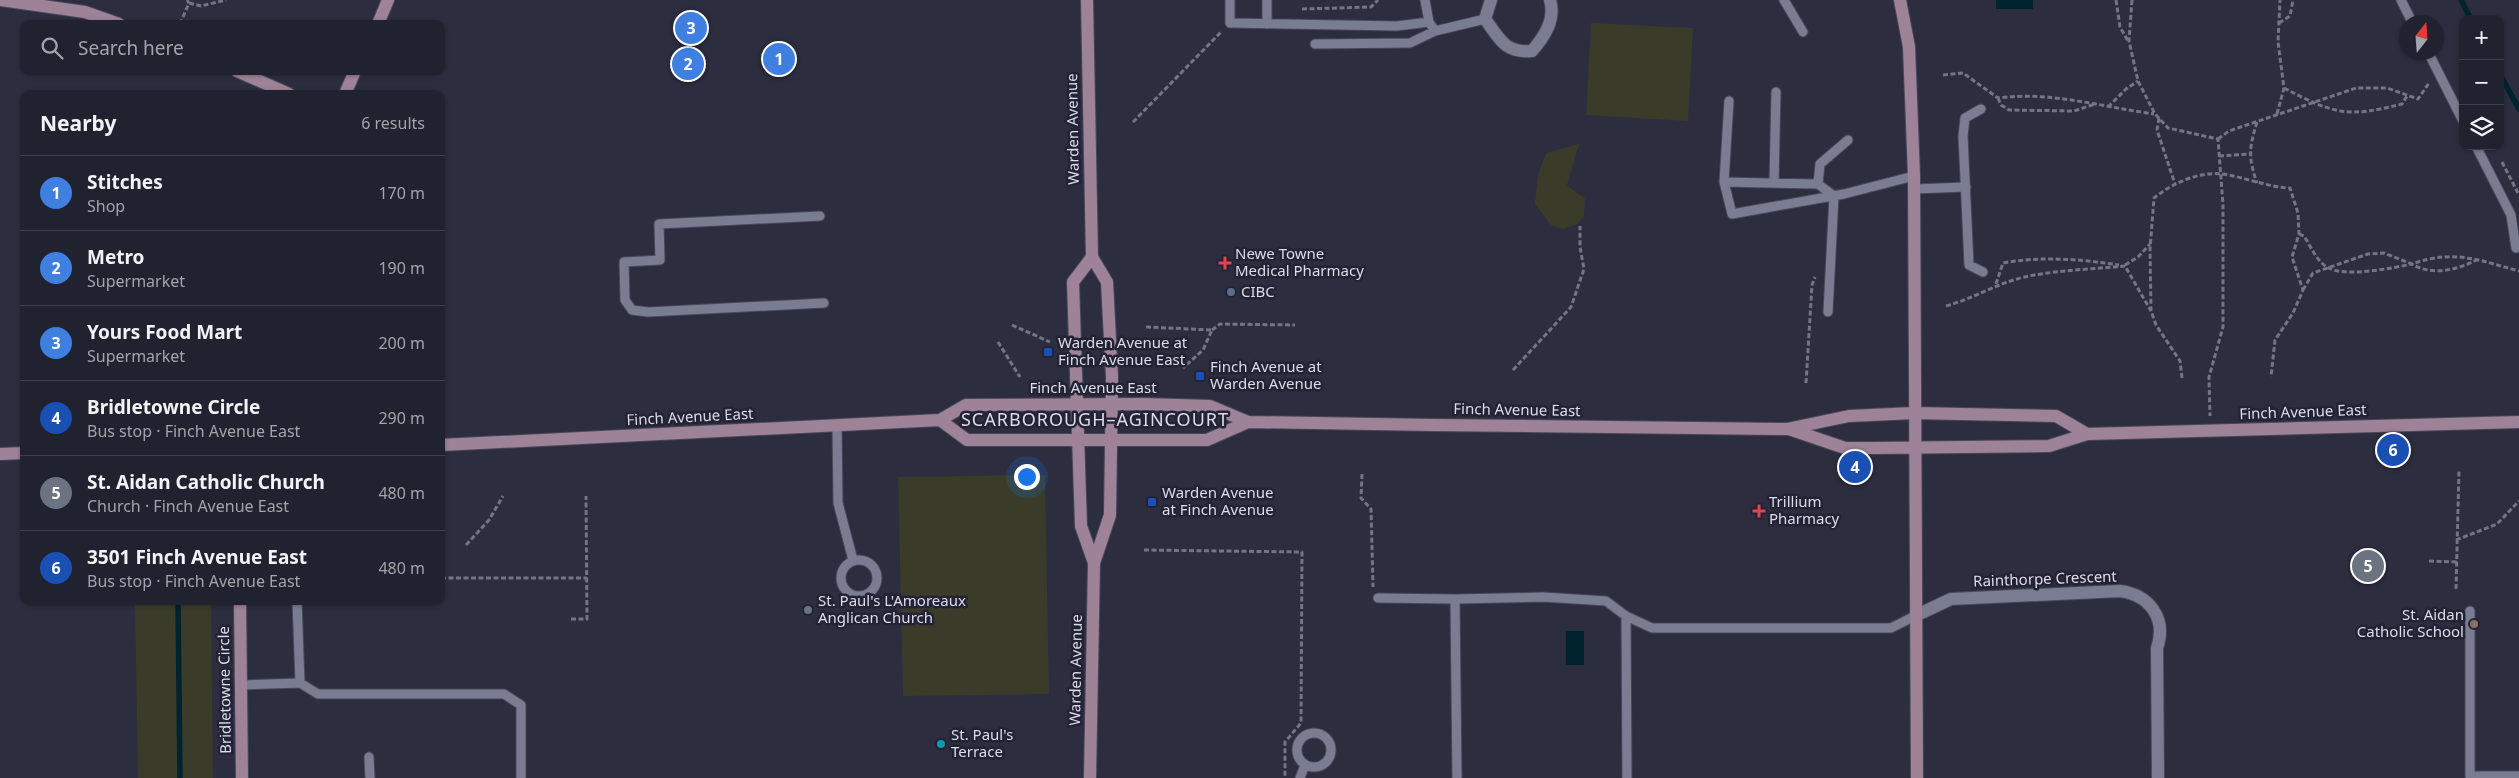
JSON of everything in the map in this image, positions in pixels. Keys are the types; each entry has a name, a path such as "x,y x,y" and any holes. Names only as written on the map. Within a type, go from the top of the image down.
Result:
{"main road":[{"path":"1,0 84,12 107,20"},
{"path":"380,20 388,0"},
{"name":"Warden Avenue","path":"1087,0 1092,257 1107,282 1112,377 1110,403 1110,515 1094,563 1090,778"},
{"path":"1900,0 1909,47 1914,182 1917,778"},
{"path":"246,75 280,90"},
{"path":"347,90 353,75"},
{"name":"Warden Avenue","path":"1092,257 1073,282 1081,526 1094,563"},
{"name":"Finch Avenue East","path":"445,445 940,420 966,406 1110,403 1210,406 1248,422 1787,429 1849,416 1914,413 2056,416 2087,434"},
{"name":"Finch Avenue East","path":"940,420 967,440 1206,440 1248,422"},
{"name":"Finch Avenue East","path":"1787,429 1845,448 1914,449 2049,446 2087,434 2519,422"},
{"path":"0,454 20,453"},
{"name":"Bridletowne Circle","path":"240,605 242,778"}],"street":[{"path":"1491,0 1485,19 1506,47 1519,52 1532,51 1547,34 1553,8 1550,0"},
{"name":"Rainthorpe Crescent","path":"1916,616 1951,599 2120,591 2138,595 2152,607 2161,630 2157,648 2158,778"}],"lane":[{"path":"1230,0 1230,24 1397,26 1429,22"},
{"path":"1267,0 1267,24"},
{"path":"1425,0 1429,22 1435,31"},
{"path":"1784,0 1803,32"},
{"path":"2401,0 2408,15"},
{"path":"1315,44 1410,43 1435,31 1485,19"},
{"path":"2432,60 2459,113"},
{"path":"1774,183 1776,92"},
{"path":"1729,101 1724,182 1732,214 1914,182 1966,187"},
{"path":"1981,109 1965,118 1963,136 1969,265 1983,272"},
{"path":"1818,184 1820,164 1848,140"},
{"path":"2478,150 2511,216 2516,248"},
{"path":"1724,182 1818,184 1834,196"},
{"path":"1828,312 1834,196"},
{"path":"820,216 659,224 660,260 624,262 625,300 632,310 648,312 824,304"},
{"path":"838,426 838,503 853,560"},
{"path":"853,560 864,560 874,566 878,578 874,589 864,595 852,594 843,586 841,574 853,560"},
{"path":"1378,598 1543,597 1606,601 1626,616 1652,628 1891,628 1916,616"},
{"path":"1455,599 1457,778"},
{"path":"297,605 300,684"},
{"path":"2470,611 2470,776 2519,776"},
{"path":"1626,616 1627,778"},
{"path":"241,684 300,684 318,694 504,694 521,705 522,778"},
{"path":"1317,732 1328,738 1332,750 1327,762 1317,767 1305,765 1297,755 1297,743 1305,734 1317,732"},
{"path":"369,757 370,778"},
{"path":"1300,778 1305,765"}],"path":[{"path":"181,20 188,1 201,6 226,0"},
{"path":"1292,9 1371,7 1378,0"},
{"path":"2116,0 2120,27 2129,41"},
{"path":"2132,0 2129,41 2138,81 2155,114 2168,128 2218,139 2230,131 2356,88 2387,88 2418,99 2426,85 2440,77"},
{"path":"2277,115 2284,88 2279,61 2280,0"},
{"path":"2279,24 2290,16 2293,0"},
{"path":"1133,122 1230,24"},
{"path":"1943,75 1963,74 1998,98 2002,105 2009,110 2074,112 2095,104"},
{"path":"2108,107 2126,89 2138,81"},
{"path":"2284,88 2331,110 2350,113 2369,112 2402,104 2407,96"},
{"path":"1998,98 2019,95 2076,100 2155,114"},
{"path":"2159,118 2157,130 2175,184"},
{"path":"2257,183 2250,163 2249,147 2258,121"},
{"path":"2211,431 2210,377 2223,327 2223,205 2218,139"},
{"path":"2219,156 2250,154"},
{"path":"2498,154 2519,195"},
{"path":"2151,311 2151,243 2154,198 2167,187 2194,177 2221,174 2274,188 2290,188 2298,213 2299,234 2292,257 2303,290"},
{"path":"1513,370 1571,307 1584,270 1580,248 1580,226"},
{"path":"2299,234 2304,236 2317,258 2328,268 2349,271 2389,269 2412,264 2431,257 2460,255 2519,271"},
{"path":"1946,306 1968,300 1996,285 2030,276 2125,266 2138,257 2151,243"},
{"path":"2271,377 2275,340 2293,313 2313,273 2368,254 2384,253 2412,264 2420,270 2435,271 2467,265 2476,259"},
{"path":"1996,285 2003,263 2030,258 2075,259 2125,266"},
{"path":"2125,266 2151,311 2156,325 2180,361 2182,378"},
{"path":"1806,383 1812,284 1818,268"},
{"path":"1183,368 1203,350 1212,330 1220,324 1295,325"},
{"path":"1012,325 1050,342"},
{"path":"1146,327 1212,330"},
{"path":"998,342 1020,377"},
{"path":"2456,589 2459,470"},
{"path":"1362,474 1361,498 1371,509 1371,583 1378,598"},
{"path":"466,545 489,520 504,496"},
{"path":"571,620 587,620 586,496"},
{"path":"2456,540 2497,524 2519,501"},
{"path":"1144,550 1302,552 1301,723 1285,742 1285,778"},
{"path":"2429,561 2457,562"},
{"path":"445,578 588,578"}],"green space":[{"path":"1591,23 1693,28 1688,121 1586,115"},
{"path":"1579,144 1567,185 1585,199 1584,216 1577,224 1563,229 1551,225 1535,204 1538,175 1546,153"},
{"path":"1045,475 1049,694 903,696 898,477"},
{"path":"135,605 211,605 213,778 138,778"}],"water":[{"path":"1996,0 2033,0 2033,9 1996,9"},
{"path":"1566,631 1584,631 1584,665 1566,665"}],"waterway":[{"path":"2461,0 2469,15"},
{"path":"2504,81 2519,109"},
{"path":"178,605 180,778"}],"place":[{"name":"Yours Food Mart","path":"691,28"},
{"name":"Stitches","path":"779,59"},
{"name":"Metro","path":"688,64"},
{"name":"Newe Towne Medical Pharmacy","path":"1225,263"},
{"name":"CIBC","path":"1231,292"},
{"name":"Warden Avenue at Finch Avenue East","path":"1048,352"},
{"name":"Finch Avenue at Warden Avenue","path":"1200,376"},
{"name":"3501 Finch Avenue East","path":"2393,450"},
{"name":"Bridletowne Circle","path":"1855,467"},
{"name":"Warden Avenue at Finch Avenue","path":"1152,502"},
{"name":"Trillium Pharmacy","path":"1759,511"},
{"name":"St. Aidan Catholic Church","path":"2368,566"},
{"name":"St. Paul's L'Amoreaux Anglican Church","path":"808,610"},
{"name":"St. Aidan Catholic School","path":"2474,624"},
{"name":"St. Paul's Terrace","path":"941,744"}],"district":[{"name":"SCARBOROUGH–AGINCOURT","path":"1095,420"}]}
